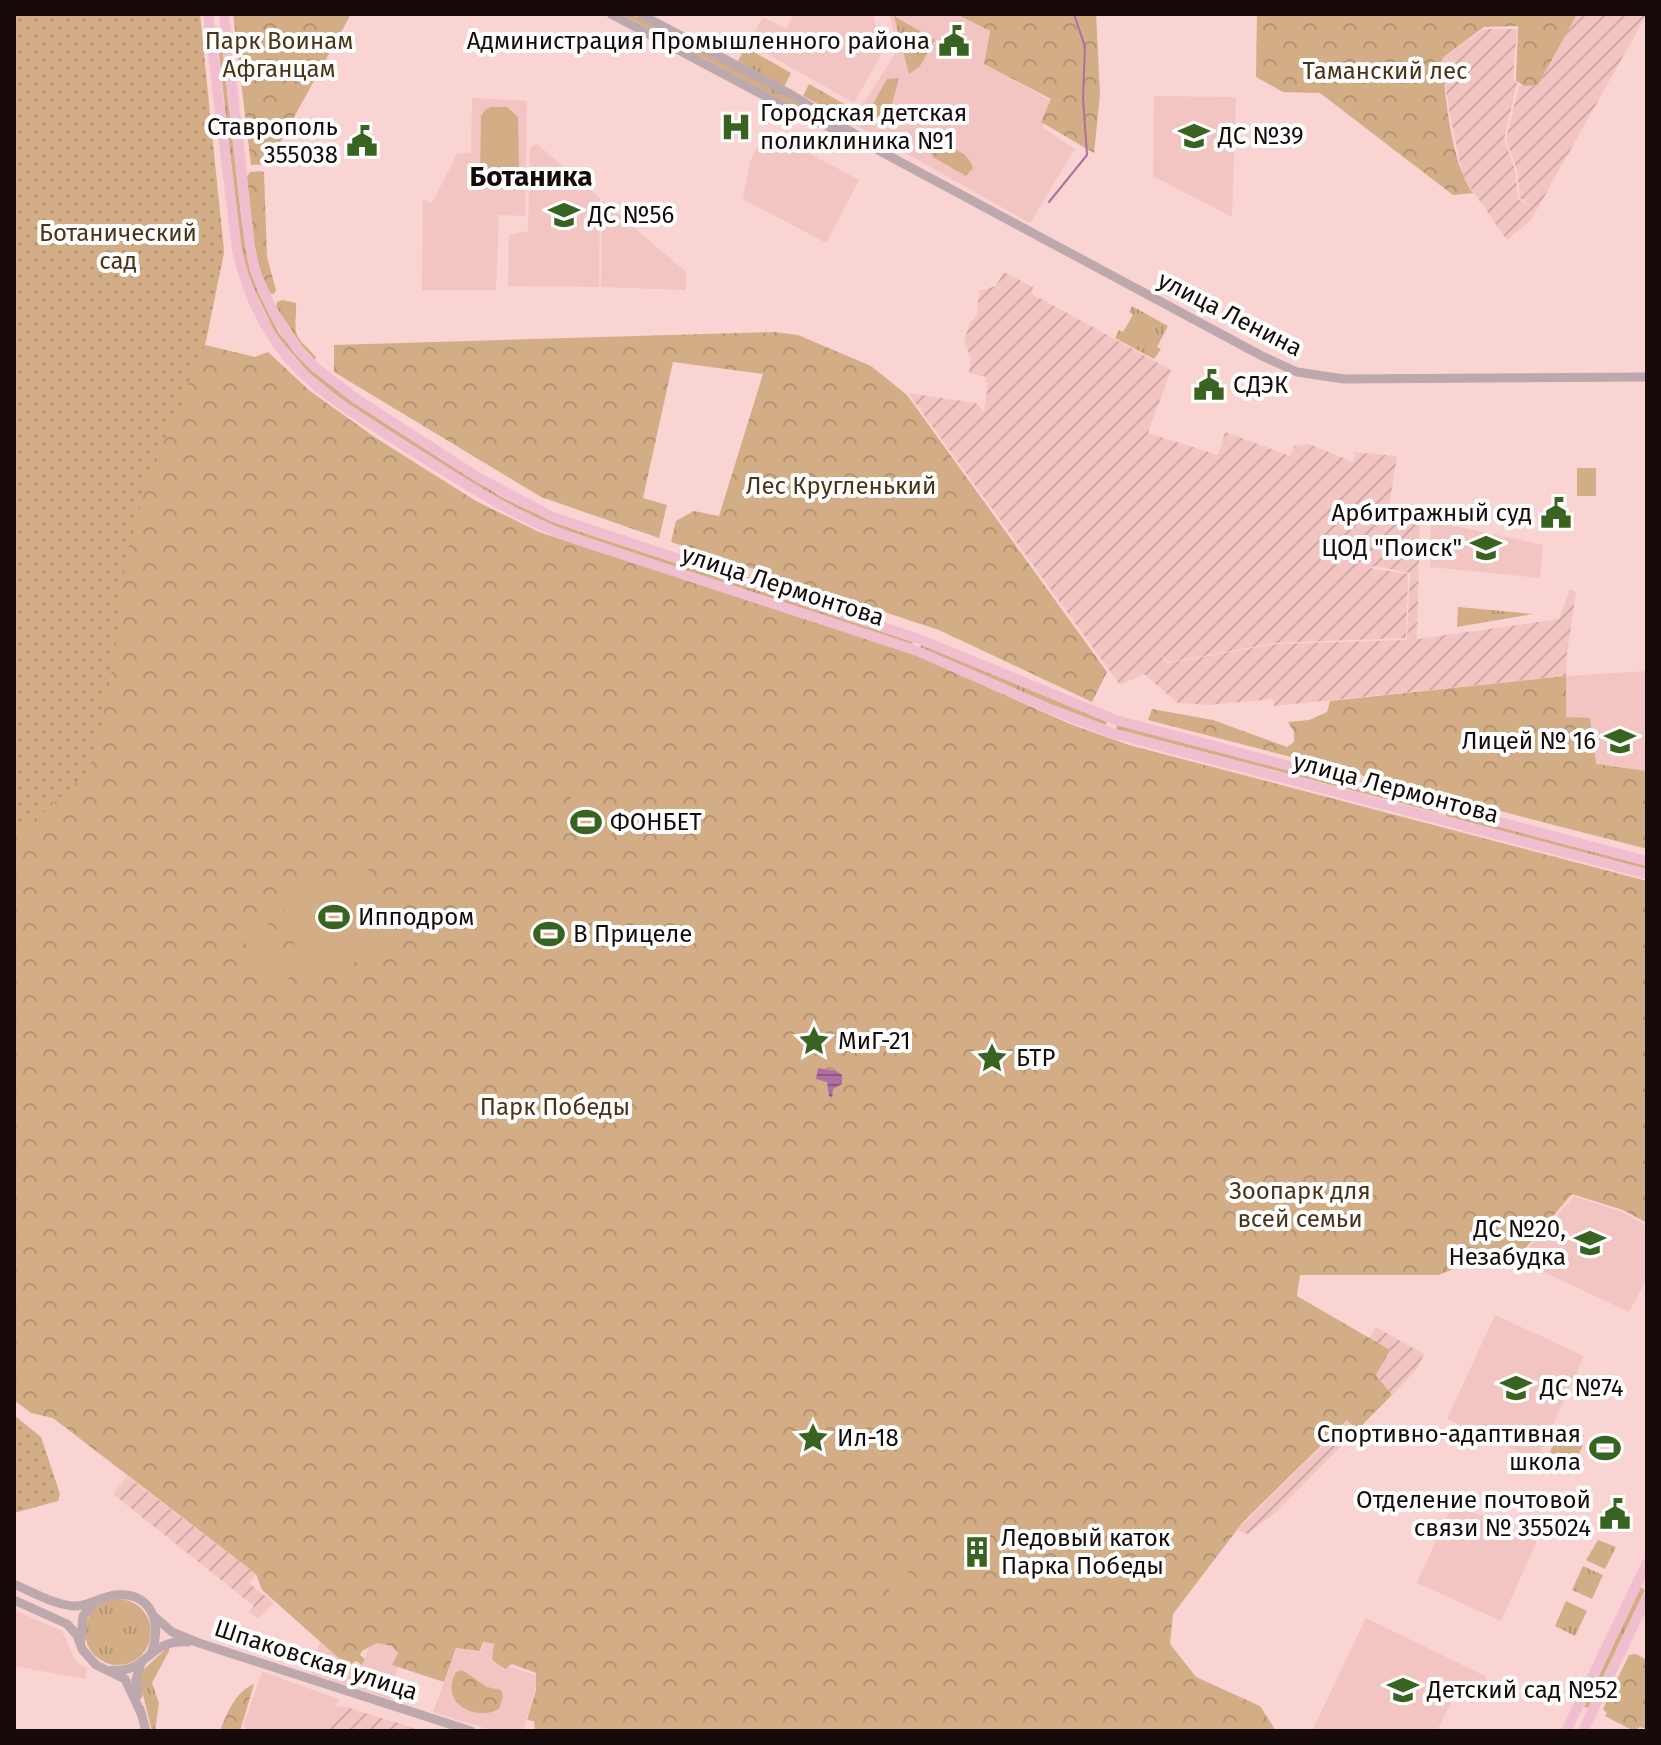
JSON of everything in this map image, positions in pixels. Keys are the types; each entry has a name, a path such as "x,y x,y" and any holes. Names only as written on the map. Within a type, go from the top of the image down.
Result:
{"main road":[{"name":"улица Ленина","path":"611,14 786,107 878,150 1297,372 1344,379 1647,377"},
{"name":"улица Ленина","path":"640,14 792,95 878,150"},
{"path":"209,20 224,19"},
{"name":"улица Лермонтова","path":"224,19 255,271 284,331 298,350 333,383 479,478 553,517 919,639 1116,720 1647,861"},
{"name":"улица Лермонтова","path":"209,20 231,211 243,275 262,320 306,377 348,409 496,503 575,539 915,650 1112,733 1647,874"},
{"path":"915,650 919,639"},
{"path":"1441,820 1443,806"},
{"path":"1566,1731 1647,1563"},
{"path":"14,1584 76,1606 117,1595 139,1600 154,1616 158,1628 151,1654"},
{"path":"1583,1731 1647,1597"},
{"path":"14,1600 67,1624 96,1665 125,1679 141,1713"},
{"path":"82,1649 80,1629 83,1616 88,1607 97,1601"},
{"name":"Шпаковская улица","path":"154,1616 163,1626 199,1643 471,1731"},
{"path":"109,1670 130,1670 163,1644 173,1641 199,1643"},
{"path":"141,1663 136,1680 146,1731"}],"shaded area":[{"path":"794,14 873,14 882,53 854,103 748,43 763,17 786,29"},
{"path":"889,14 955,14 989,31 984,64 1050,100 1042,127 1075,149 1030,223 857,126 855,119 858,112 898,49"},
{"path":"1577,14 1647,14 1531,220 1507,240 1463,177 1448,106 1442,58 1484,29 1517,29 1513,79 1517,83 1504,139 1515,170 1518,199 1535,209 1520,198 1517,170 1506,139 1519,85 1538,85"},
{"name":"ДС №39","path":"1154,96 1236,97 1232,217 1153,176"},
{"path":"472,98 527,101 525,216 499,215 496,290 422,290 423,199 432,203 457,154 471,153"},
{"path":"766,130 859,180 826,243 743,199 750,161"},
{"name":"ДС №56","path":"537,144 600,198 599,287 508,286 509,235 528,231 530,148"},
{"path":"602,200 686,272 686,290 601,287"},
{"path":"1004,272 1033,287 1032,294 1171,370 1148,433 1218,455 1225,432 1290,456 1294,446 1309,444 1353,462 1356,455 1352,452 1397,456 1389,506 1420,514 1417,639 1559,619 1570,590 1576,592 1566,676 1274,706 1273,699 1209,705 1178,703 1144,674 1120,685 908,393 976,403 984,412 988,383 985,382 986,377 969,373 971,358 964,342 969,325 977,314 979,291 996,286","holes":["1375,566 1410,573 1407,640 1277,644 1167,663 1160,653 1169,662 1276,643 1406,638 1408,574 1369,568"]},
{"name":"ЦОД \"Поиск\"","path":"1431,521 1543,545 1540,578 1430,567"},
{"name":"Лицей № 16","path":"1647,671 1647,771 1596,764 1566,718 1566,676"},
{"path":"818,1068 842,1075 842,1084 833,1089 832,1098 827,1082 816,1079"},
{"name":"ДС №20, Незабудка","path":"1574,1196 1622,1212 1647,1226 1647,1279 1629,1312 1518,1260"},
{"name":"ДС №74","path":"1495,1315 1584,1356 1537,1460 1447,1419"},
{"path":"1376,1327 1424,1354 1417,1369 1392,1395 1376,1375 1390,1350 1369,1338"},
{"path":"1348,1420 1357,1430 1277,1511 1248,1534 1237,1530"},
{"path":"127,1476 256,1574 249,1583 274,1603 259,1618 249,1613 254,1606 113,1494"},
{"path":"1453,1503 1537,1541 1501,1621 1417,1583"},
{"path":"14,1610 62,1631 76,1661 87,1668 85,1679 14,1666"},
{"path":"1366,1618 1487,1677 1474,1704 1455,1695 1437,1731 1312,1731"},
{"path":"371,1641 402,1649 390,1699 312,1674 320,1642 342,1661 363,1665"},
{"path":"484,1642 495,1645 491,1661 539,1676 523,1731 494,1731 433,1712 457,1648 481,1652"},
{"path":"262,1672 339,1699 327,1731 254,1731 243,1727"},
{"path":"343,1706 423,1731 327,1731 336,1707"}],"green space":[{"name":"Ботанический сад","path":"14,14 200,14 224,252 205,345 190,377 186,397 149,472 126,559 116,646 96,754 84,775 14,839"},
{"name":"Парк Воинам Афганцам","path":"233,14 351,14 268,164 251,165"},
{"path":"621,14 631,14 814,114 812,116"},
{"path":"956,14 1096,14 1100,94 1094,153 1041,122 1051,99 984,64 990,31"},
{"name":"Таманский лес","path":"1257,14 1577,14 1538,85 1525,86 1516,81 1518,26 1484,27 1442,58 1454,147 1465,180 1473,193 1453,195 1320,93 1283,92 1256,77"},
{"path":"894,16 935,40 920,66 909,74"},
{"path":"216,28 220,28 242,224 251,272 279,333 312,370 353,402 500,496 526,509 578,531 913,643 910,645 550,525 498,499 350,406 309,373 276,335 247,274 241,249"},
{"path":"745,47 791,73 784,87 738,61"},
{"path":"899,78 888,119 885,118 883,122 868,113 887,79"},
{"path":"809,84 853,109 842,117 803,96"},
{"path":"491,107 507,107 518,117 519,171 514,184 505,187 491,187 480,177 481,116"},
{"name":"Парк Победы","path":"210,123 224,252 205,345 255,357 268,352 310,391 376,438 476,501 539,532 915,655 1070,724 1129,745 1647,881 1647,1223 1623,1210 1572,1194 1516,1259 1494,1252 1439,1275 1300,1275 1297,1296 1390,1350 1376,1375 1392,1395 1357,1430 1347,1420 1243,1522 1173,1614 1170,1644 1196,1677 1260,1706 1276,1731 535,1730 534,1721 527,1720 536,1690 536,1673 512,1664 505,1669 492,1660 494,1644 483,1642 480,1651 456,1648 444,1682 392,1665 398,1653 392,1646 377,1643 362,1651 360,1655 365,1659 362,1665 356,1661 351,1664 342,1661 262,1590 256,1574 53,1418 31,1413 14,1400 14,310"},
{"path":"934,147 946,152 951,147 955,149 967,157 973,168 966,176 933,157"},
{"path":"250,172 264,172 267,257 276,290 274,294 269,293 259,266 246,178"},
{"path":"277,302 296,303 295,325 299,339 315,360 302,346 276,307"},
{"path":"1132,306 1168,326 1157,347 1161,349 1154,359 1115,338 1119,330 1123,332 1133,315 1129,312"},
{"name":"Лес Кругленький","path":"775,332 798,335 871,366 907,395 1107,672 1092,702 939,630 671,542 676,521 694,511 719,516 763,374 673,362 643,498 667,505 659,538 541,497 334,372 334,345"},
{"path":"1577,468 1596,468 1596,496 1577,496"},
{"path":"1458,607 1533,614 1457,627"},
{"path":"921,644 1107,722 1106,725 1051,705 920,648"},
{"path":"1566,676 1566,717 1590,718 1596,764 1647,771 1647,849 1148,720 1152,709 1213,720 1287,747 1294,742 1294,732 1288,722 1309,720 1327,712 1330,701"},
{"path":"1117,725 1438,810 1439,813 1116,729"},
{"name":"ФОНБЕТ","path":"576,794 613,836 596,850 559,808"},
{"path":"1447,813 1647,866 1647,870 1445,816"},
{"name":"Ипподром","path":"368,868 391,942 388,952 316,974 302,968 278,893"},
{"name":"В Прицеле","path":"531,921 571,929 567,951 527,943"},
{"path":"258,924 267,924 282,945 289,972 287,988 268,992 256,977 245,939 246,931"},
{"path":"14,1415 41,1437 60,1494 58,1501 14,1513"},
{"path":"1570,1428 1584,1435 1574,1464 1550,1452 1559,1433 1566,1436"},
{"path":"1598,1540 1616,1547 1605,1569 1586,1560"},
{"path":"1583,1566 1603,1575 1592,1599 1572,1590"},
{"path":"907,1571 915,1596 899,1602 888,1587 894,1574"},
{"path":"1641,1587 1645,1590 1588,1708 1584,1707"},
{"path":"118,1599 141,1609 151,1632 141,1655 118,1665 95,1655 85,1632 95,1609"},
{"path":"1566,1601 1587,1611 1575,1636 1555,1626"},
{"path":"169,1646 152,1683 159,1703 155,1731 152,1731 140,1683 143,1670"},
{"path":"1636,1654 1647,1660 1647,1729 1640,1727 1634,1731 1605,1716 1607,1713 1603,1709 1629,1655"},
{"path":"462,1670 487,1687 501,1690 503,1697 499,1709 480,1713 462,1707 456,1701 452,1683 456,1672"},
{"path":"254,1684 240,1731 220,1731 237,1698"}],"waterway":[{"path":"1049,202 1087,155 1083,98 1085,47 1074,14"}],"place":[{"name":"Администрация Промышленного района","path":"954,41"},
{"name":"Городская детская поликлиника №1","path":"736,127"},
{"name":"ДС №39","path":"1194,136"},
{"name":"Ставрополь 355038","path":"362,141"},
{"name":"ДС №56","path":"564,215"},
{"name":"СДЭК","path":"1209,385"},
{"name":"Арбитражный суд","path":"1556,513"},
{"name":"ЦОД \"Поиск\"","path":"1486,548"},
{"name":"Лицей № 16","path":"1620,741"},
{"name":"ФОНБЕТ","path":"586,822"},
{"name":"Ипподром","path":"334,917"},
{"name":"В Прицеле","path":"549,934"},
{"name":"МиГ-21","path":"814,1041"},
{"name":"БТР","path":"992,1058"},
{"name":"ДС №20, Незабудка","path":"1590,1243"},
{"name":"ДС №74","path":"1516,1388"},
{"name":"Ил-18","path":"813,1438"},
{"name":"Спортивно-адаптивная школа","path":"1605,1448"},
{"name":"Отделение почтовой связи № 355024","path":"1615,1514"},
{"name":"Ледовый каток Парка Победы","path":"977,1552"},
{"name":"Детский сад №52","path":"1403,1690"}],"district":[{"name":"Ботаника","path":"531,176"}],"park label":[{"name":"Зоопарк для всей семьи","path":"1300,1205"}]}
